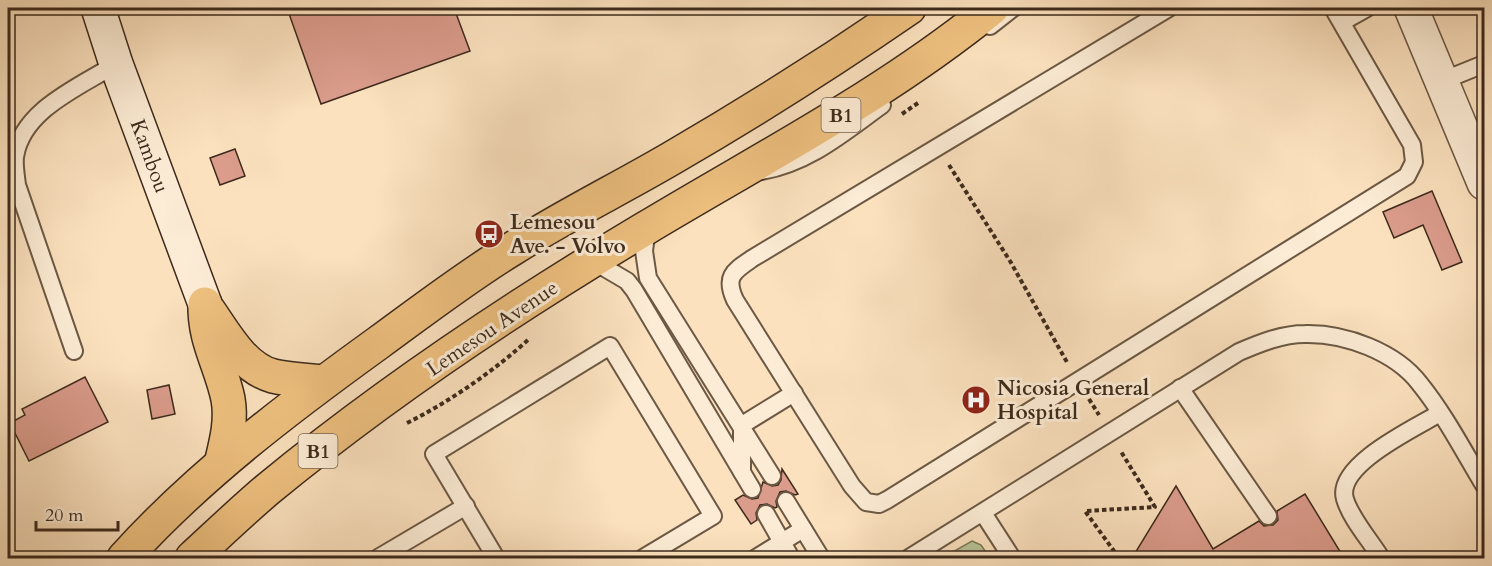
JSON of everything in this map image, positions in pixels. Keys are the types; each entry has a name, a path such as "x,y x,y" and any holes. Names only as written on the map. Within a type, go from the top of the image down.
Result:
{"main road":[{"name":"B1","path":"124,558 172,508 221,464 324,382 513,248 674,157 806,77 909,8"},
{"name":"Lemesou Avenue","path":"192,558 267,490 365,414 592,261 738,176 882,88 940,50 992,8"},
{"path":"204,304 241,354 259,370 274,376 324,382"},
{"path":"204,304 207,337 228,399 229,430 221,464"}],"street":[{"name":"Kambou","path":"98,8 116,64 204,304"},
{"path":"1411,8 1485,183"}],"lane":[{"path":"738,176 789,166 825,147 1013,8"},
{"path":"1169,8 763,251 735,271 729,284 735,300 852,486 866,502 879,504 1398,184 1407,176 1414,162 1412,145 1337,15 1367,8"},
{"path":"74,351 17,185 15,159 19,140 30,123 47,107 116,64"},
{"path":"1442,81 1485,64"},
{"path":"647,227 644,251 648,278 772,476"},
{"path":"592,261 627,281 752,489"},
{"path":"909,558 1239,352 1270,339 1305,334 1339,338 1370,348 1400,364 1419,382 1485,485"},
{"path":"496,558 434,454 610,346 712,516 643,558"},
{"path":"1180,388 1268,516"},
{"path":"742,425 794,393"},
{"path":"1382,558 1346,501 1345,484 1349,474 1364,460 1440,413"},
{"path":"742,425 742,471"},
{"path":"786,501 821,558"},
{"path":"378,558 466,506"},
{"path":"983,513 1012,558"},
{"path":"766,514 791,558"},
{"path":"756,558 803,529"}],"green space":[{"path":"972,541 981,545 990,558 942,558"}],"building":[{"path":"287,8 454,8 470,51 321,104"},
{"path":"235,149 245,176 220,185 210,158"},
{"path":"1432,191 1462,262 1442,270 1423,225 1394,238 1383,212"},
{"path":"85,377 108,422 29,461 10,423 25,415 22,409"},
{"path":"169,385 175,414 152,419 147,390"},
{"path":"782,469 798,494 780,492 776,501 777,507 767,504 760,505 756,513 757,520 751,524 735,500 743,495 752,499 758,498 763,482 772,486 778,485"},
{"path":"1176,486 1213,549 1259,521 1264,526 1273,525 1278,520 1277,511 1305,494 1344,558 1132,558"}],"place":[{"name":"Lemesou Ave. - Volvo","path":"489,234"},
{"name":"Nicosia General Hospital","path":"976,400"}]}
